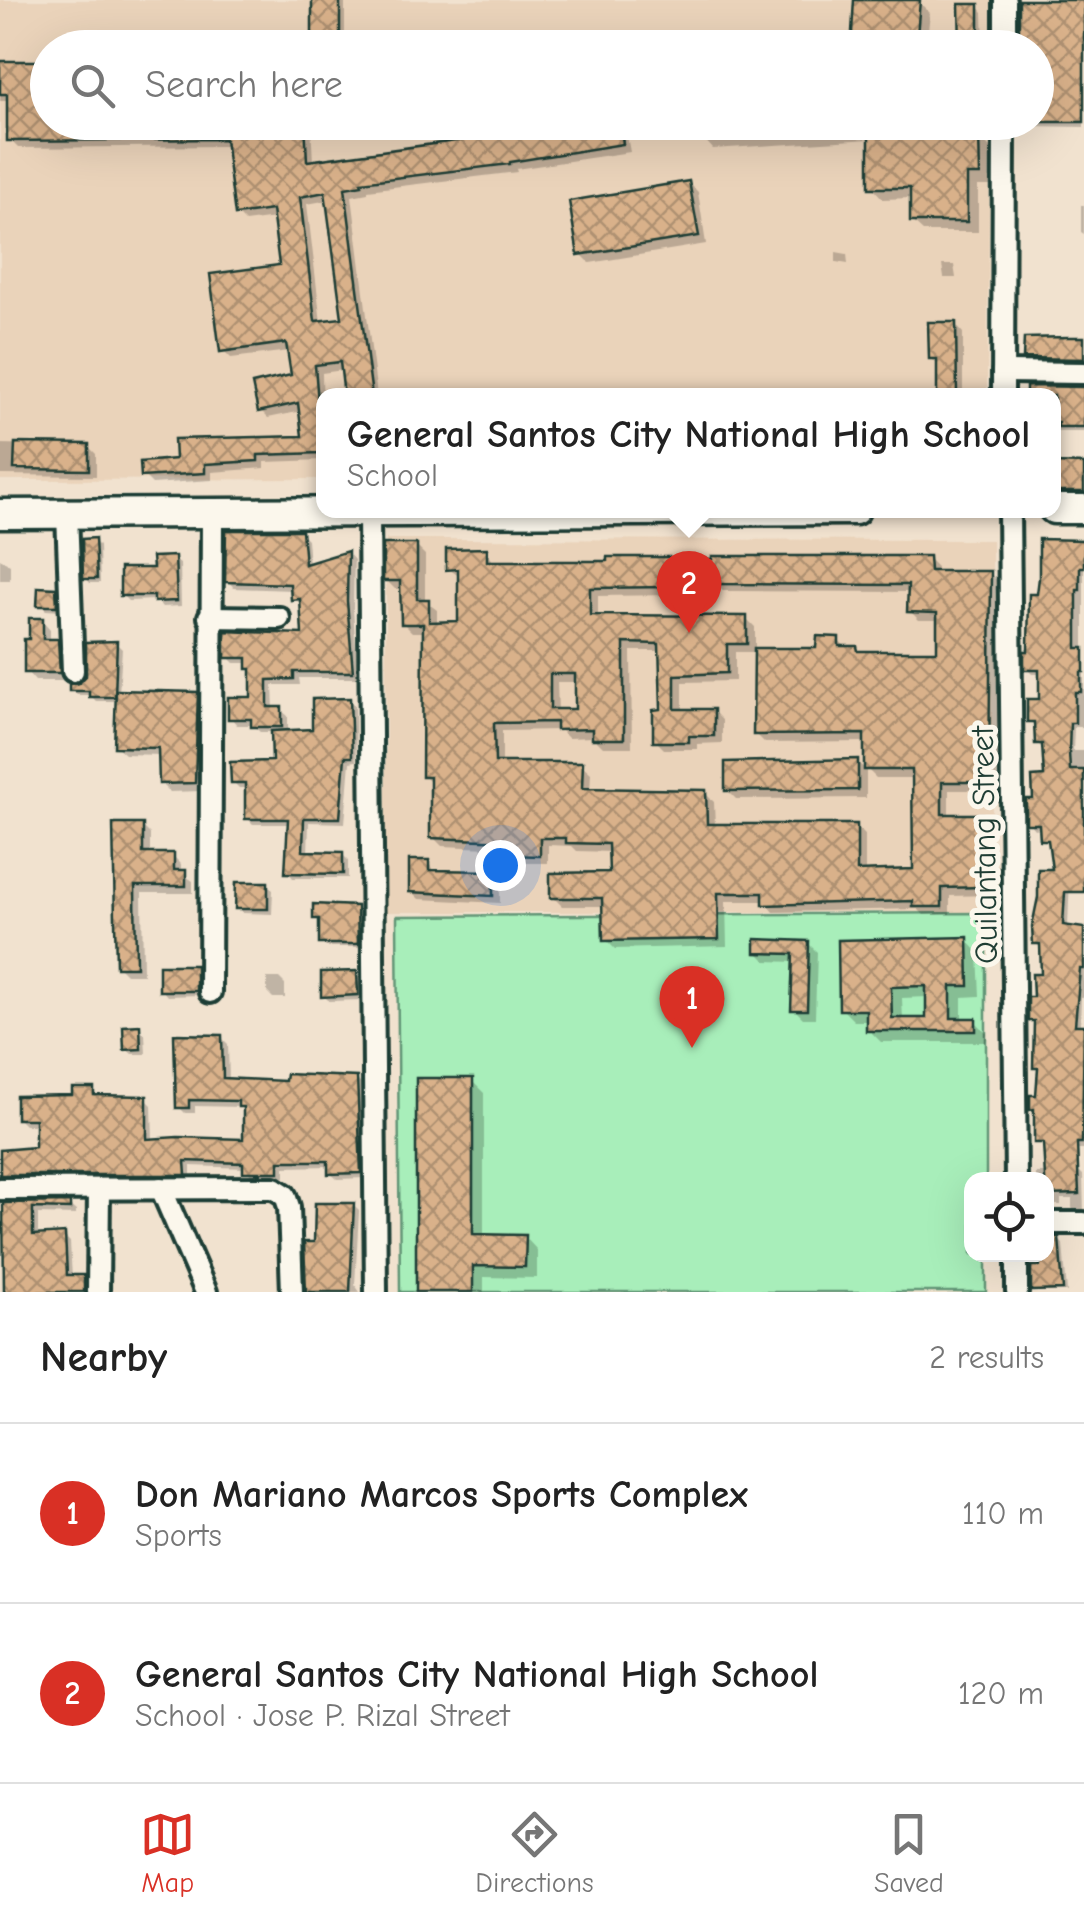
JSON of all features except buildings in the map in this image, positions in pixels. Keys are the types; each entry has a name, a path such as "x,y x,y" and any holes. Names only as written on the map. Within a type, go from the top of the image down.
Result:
{"street":[{"path":"1004,30 1005,0"},
{"path":"1002,388 1004,140"},
{"path":"1003,372 1084,373"},
{"path":"0,514 316,514"},
{"path":"68,514 72,671"},
{"path":"210,992 212,514"},
{"path":"369,518 376,1292"},
{"name":"Quilantang Street","path":"1009,518 1016,1172"},
{"path":"209,618 278,618"},
{"path":"0,1189 266,1186 281,1190 289,1207 292,1292"},
{"path":"161,1188 206,1292"},
{"path":"98,1292 99,1189"},
{"path":"1054,1223 1084,1223"},
{"path":"1017,1262 1017,1292"}],"shaded area":[{"path":"0,0 992,0 991,30 30,30 30,140 990,140 987,388 316,388 316,479 0,480"},
{"path":"386,539 992,540 992,912 386,912"}],"green space":[{"path":"986,913 986,1172 964,1172 964,1262 986,1262 986,1292 400,1292 397,916"}],"place":[{"name":"General Santos City National High School","path":"689,633"},
{"name":"Don Mariano Marcos Sports Complex","path":"692,1048"}]}
